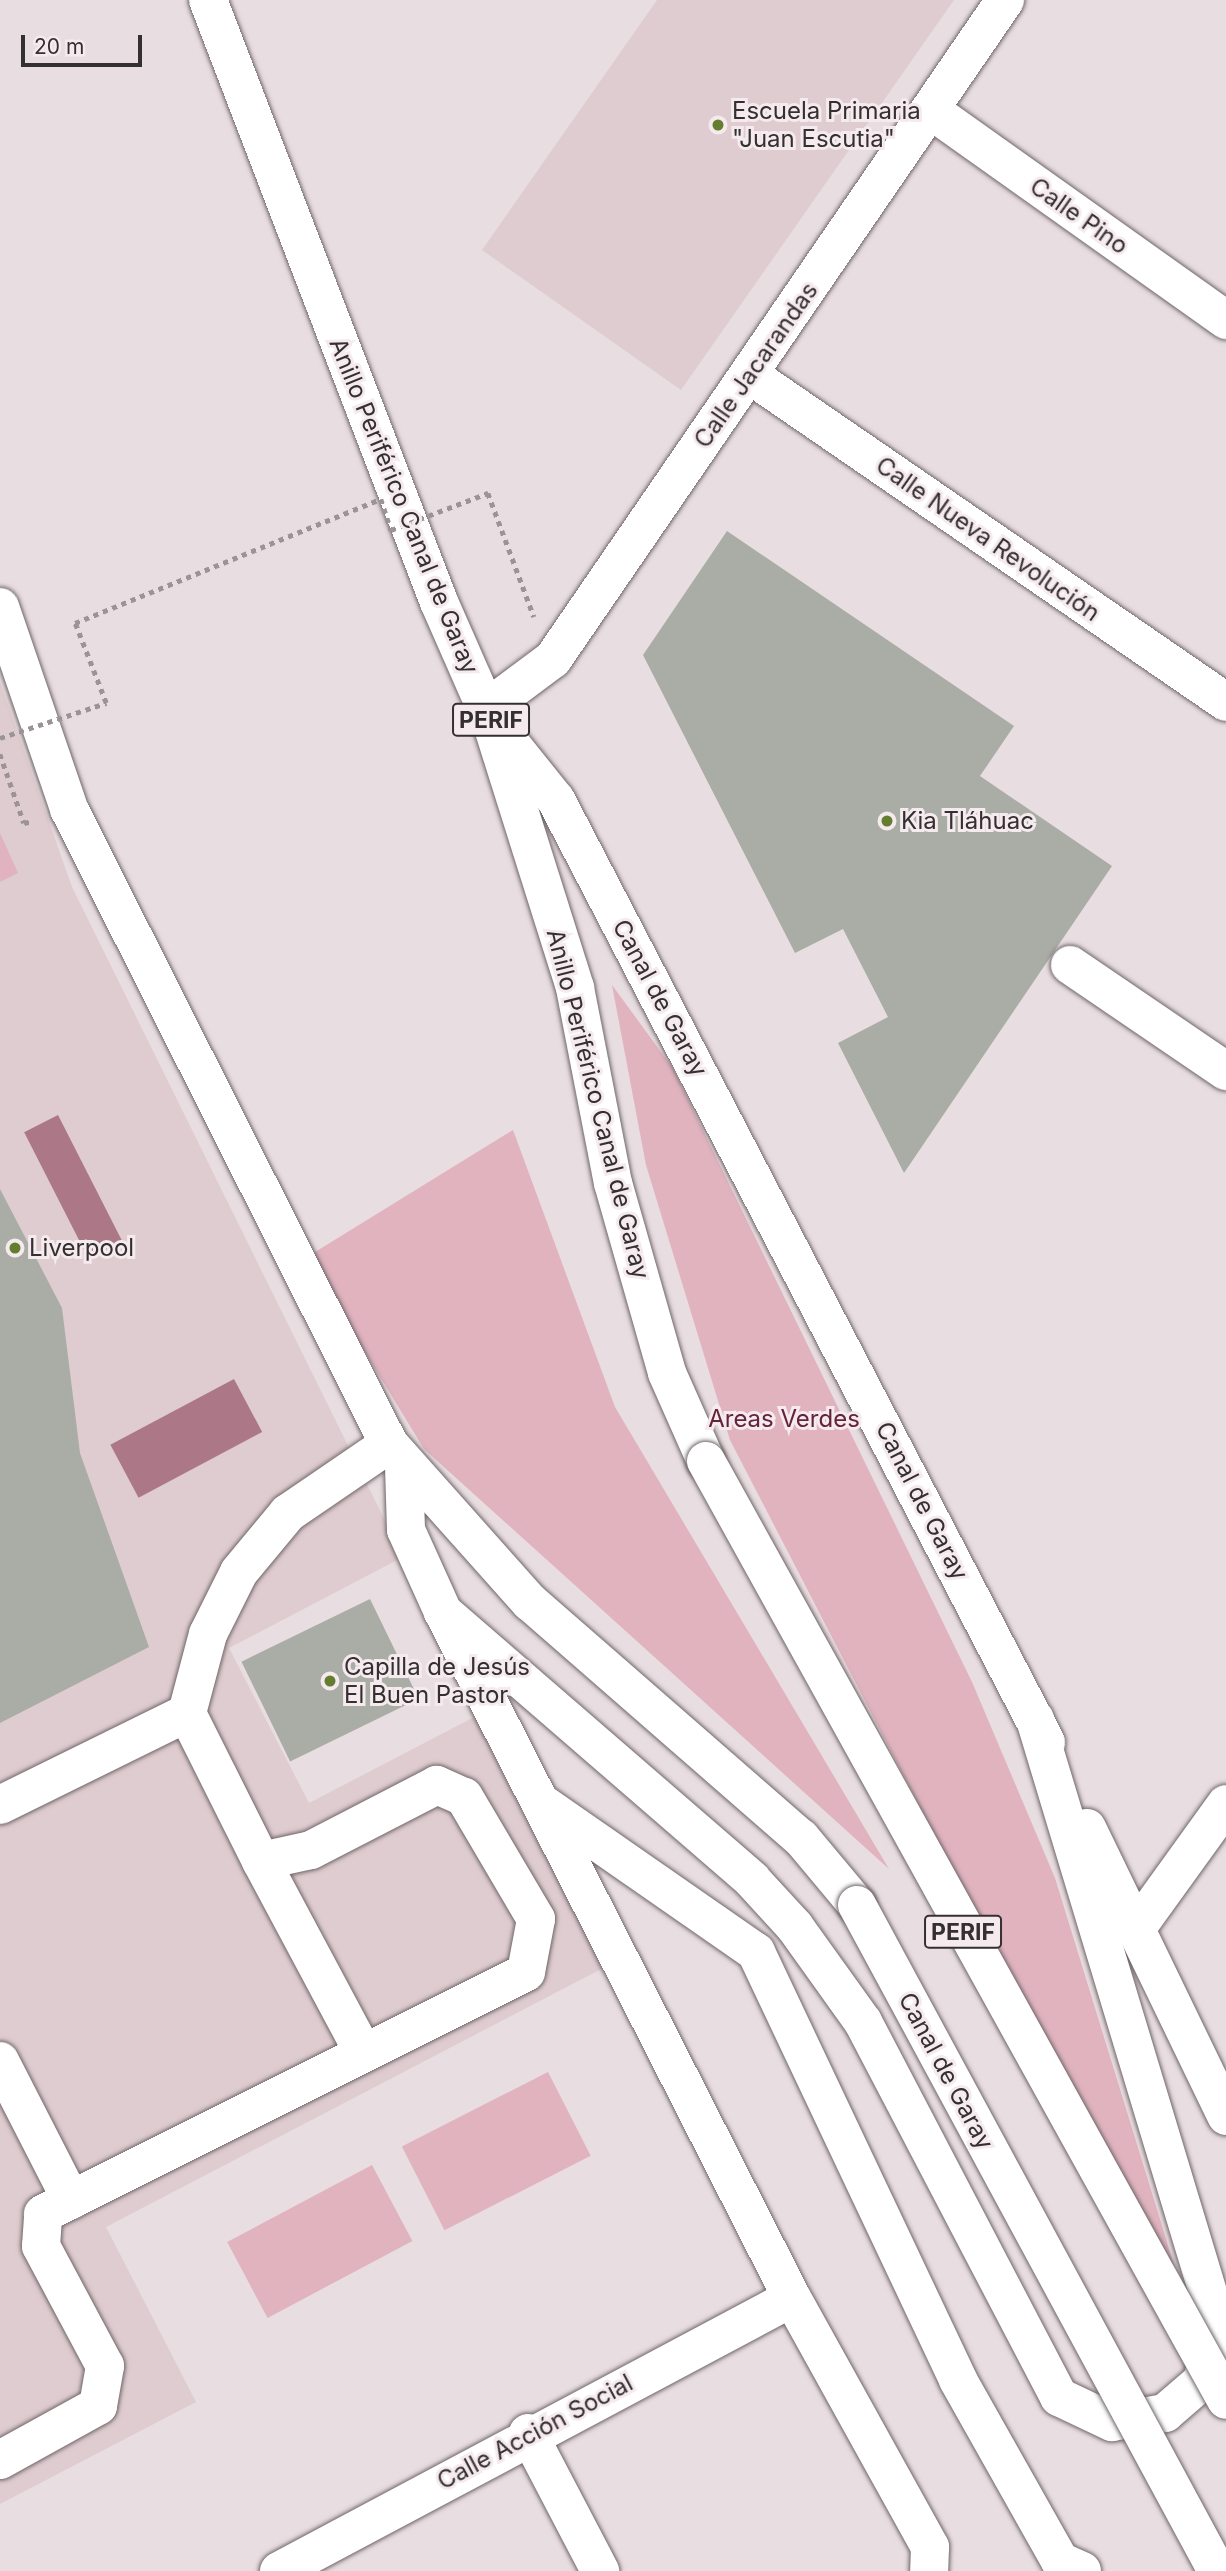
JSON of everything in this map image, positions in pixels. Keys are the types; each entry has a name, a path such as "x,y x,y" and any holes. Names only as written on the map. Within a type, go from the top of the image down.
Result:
{"main road":[{"name":"Anillo Periférico Canal de Garay","path":"208,0 488,713 575,988 613,1183 667,1373 706,1461 1226,2400"},
{"name":"Calle Jacarandas","path":"488,713 553,660 1006,0"},
{"name":"Calle Pino","path":"932,111 1226,320"},
{"name":"Calle Nueva Revolución","path":"750,375 1226,702"},
{"name":"PERIF","path":"0,607 69,809 396,1455"},
{"name":"Canal de Garay","path":"488,713 556,800 1035,1719 1226,2116"},
{"path":"1070,965 1226,1071"},
{"name":"Canal de Garay","path":"396,1455 530,1602 801,1838 857,1905 1217,2571"},
{"path":"362,2050 261,1861 187,1713 208,1634 239,1572 288,1513 396,1455 405,1530 443,1612 792,2298 930,2547 929,2571"},
{"path":"443,1612 752,1880 795,1927 863,2022 1059,2397 1112,2422 1165,2413 1201,2382 1219,2329 1035,1719"},
{"path":"0,1805 187,1713"},
{"path":"0,2460 98,2406 105,2366 41,2246 43,2214 362,2050 526,1972 536,1919 464,1797 437,1785 311,1850 261,1861"},
{"path":"540,1802 755,1952 958,2380 1060,2561 1082,2571"},
{"path":"1136,1929 1226,1804"},
{"path":"0,2061 71,2200"},
{"name":"Calle Acción Social","path":"279,2571 528,2433 792,2298"},
{"path":"528,2433 600,2571"}],"path":[{"path":"0,738 106,703 75,623 381,499 391,530 488,494 512,568"}],"shaded area":[{"name":"Escuela Primaria \"Juan Escutia\"","path":"657,0 954,0 681,390 482,250"},
{"path":"0,682 72,887 403,1557 229,1648 309,1803 480,1714 609,1965 106,2227 196,2402 0,2504"},
{"path":"58,1115 122,1241 88,1258 24,1132"},
{"path":"234,1379 262,1432 139,1498 110,1445"}],"green space":[{"path":"0,833 18,873 0,882"},
{"name":"Areas Verdes","path":"612,985 672,1067 972,1682 1055,1878 1175,2268 938,1842 730,1440 646,1165"},
{"path":"513,1130 615,1407 889,1869 424,1449 307,1257"},
{"path":"548,2072 591,2156 445,2230 402,2146"},
{"path":"372,2165 412,2241 268,2318 227,2242"}],"building":[{"name":"Kia Tláhuac","path":"727,531 1014,726 980,776 1112,866 904,1173 838,1043 888,1017 843,929 795,953 643,655"},
{"path":"0,1189 62,1308 80,1453 149,1647 0,1723"},
{"name":"Capilla de Jesús El Buen Pastor","path":"370,1599 419,1699 290,1761 241,1662"}],"place":[{"name":"Escuela Primaria \"Juan Escutia\"","path":"718,125"},
{"name":"Kia Tláhuac","path":"887,821"},
{"name":"Liverpool","path":"15,1248"},
{"name":"Capilla de Jesús El Buen Pastor","path":"330,1681"}]}
